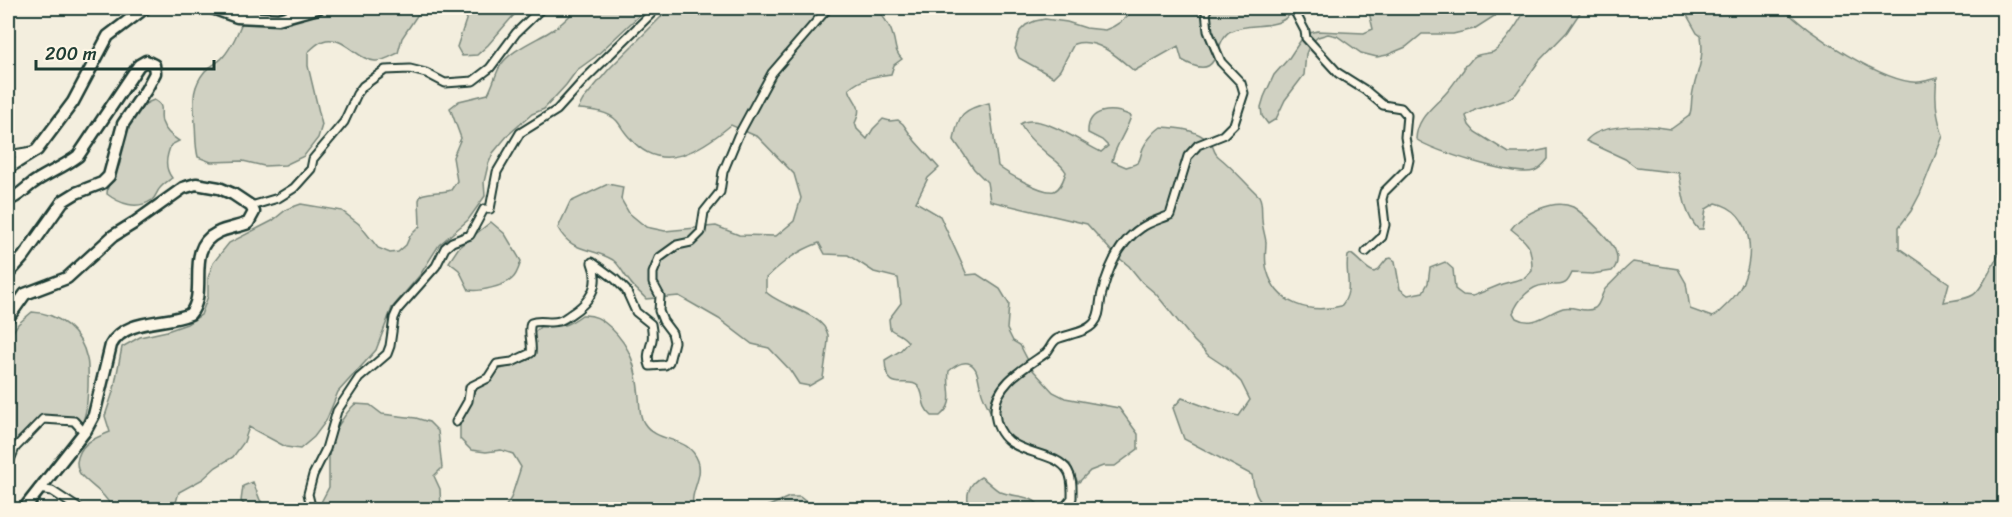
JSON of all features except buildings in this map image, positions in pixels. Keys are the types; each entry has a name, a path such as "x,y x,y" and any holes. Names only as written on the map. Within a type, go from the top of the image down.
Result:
{"main road":[{"path":"8,168 37,150 73,102 108,36 145,8"},
{"path":"212,8 237,17 278,18 318,8"},
{"path":"8,200 78,156 139,65 146,61 154,65 155,73 146,90 123,123 109,176 102,183 76,193 63,201 24,256 8,274"},
{"path":"8,318 25,294 67,278 113,236 134,224 183,188 196,184 219,188 234,194 251,206 254,212 248,223 215,233 203,245 199,258 197,300 190,314 129,328 115,338 111,345 94,415 84,432 23,510"}],"street":[{"path":"251,206 278,198 294,188 311,169 313,159 345,122 363,86 385,70 410,69 426,73 445,83 473,81 490,68 516,33 543,8"},
{"path":"312,510 309,494 313,475 326,449 337,411 358,378 387,354 398,309 422,279 436,266 445,248 452,242 470,234 484,209 490,209 497,172 520,133 557,110 657,8"},
{"path":"456,422 468,401 470,387 488,378 497,364 512,362 531,353 529,327 531,323 537,320 559,321 583,307 596,279 592,262 626,290 636,312 651,324 653,339 648,352 650,366 665,365 669,362 674,342 672,333 659,311 660,296 653,283 653,273 659,258 677,245 691,242 701,232 704,212 720,192 723,172 738,136 772,73 828,8"},
{"path":"1062,510 1072,498 1072,480 1068,469 1057,462 1011,444 1000,431 997,421 995,412 999,393 1028,363 1048,351 1054,340 1093,325 1098,316 1105,280 1120,247 1140,228 1170,215 1188,156 1197,145 1223,135 1234,124 1244,93 1241,82 1221,62 1208,31 1206,11 1202,8"},
{"path":"1293,8 1305,30 1306,38 1338,73 1383,105 1401,108 1407,115 1405,137 1409,160 1407,169 1384,192 1382,199 1385,225 1382,237 1366,252"},
{"path":"8,155 37,150"},
{"path":"8,465 15,448 44,419 74,422 84,432"},
{"path":"38,489 52,491 81,510"}],"shaded area":[{"path":"248,8 422,8 402,38 398,53 384,60 368,60 343,44 330,40 319,43 308,52 308,66 322,125 318,138 304,156 285,165 264,166 243,161 211,162 198,157 194,110 195,90 205,71 227,52"},
{"path":"465,8 520,8 477,55 462,56 457,47 467,17"},
{"path":"577,8 647,8 595,57 577,70 544,109 532,114 508,135 493,153 484,182 485,196 468,220 439,245 420,275 392,308 376,350 338,392 326,421 314,437 300,449 286,447 249,427 244,442 233,457 216,467 203,479 179,492 174,509 113,509 102,494 81,475 77,462 85,446 93,439 110,432 105,416 114,389 122,347 140,337 187,324 201,315 208,296 208,278 213,263 229,243 272,221 287,209 301,204 342,211 359,224 378,248 390,253 398,252 420,226 419,200 421,195 451,190 457,181 453,157 461,138 450,108 459,101 488,94 499,68 508,57 557,27"},
{"path":"670,8 881,8 875,12 880,13 888,24 896,51 902,59 894,65 891,74 868,78 849,89 859,112 855,123 857,129 867,139 883,119 898,120 903,124 939,168 928,178 916,202 940,216 967,275 977,274 1000,289 1009,304 1007,329 1013,341 1020,345 1033,370 1053,392 1065,398 1119,408 1138,434 1138,449 1115,466 1103,466 1090,471 1078,483 1070,464 1024,444 1004,431 996,422 985,400 976,369 968,363 958,365 949,371 950,401 940,416 932,416 925,408 918,386 914,383 893,381 886,371 885,360 900,351 908,342 890,329 889,319 901,303 898,278 874,272 848,255 825,254 819,243 791,258 766,278 766,292 810,316 825,327 828,335 823,378 809,386 799,384 790,370 769,348 752,344 719,319 679,296 646,299 613,260 569,242 558,228 570,202 608,184 623,187 621,199 629,213 646,227 665,231 716,226 739,235 776,236 794,221 801,198 794,174 758,137 731,125 695,150 669,157 656,156 643,150 609,115 578,109 609,69"},
{"path":"1134,8 1295,8 1289,16 1274,24 1248,26 1231,31 1221,42 1211,64 1205,67 1195,66 1182,60 1178,46 1134,71 1107,50 1091,43 1083,43 1074,44 1060,70 1053,77 1019,58 1015,49 1020,31 1035,21 1045,19 1105,30 1121,21"},
{"path":"1368,8 1507,8 1474,29 1453,34 1422,34 1406,47 1377,57 1361,53 1337,36 1328,34 1318,37 1310,44 1306,54 1304,75 1285,100 1276,119 1268,124 1262,116 1261,107 1264,97 1274,75 1305,34 1318,31 1364,33 1373,29"},
{"path":"1526,8 1583,8 1567,32 1539,61 1516,94 1475,110 1466,116 1475,132 1509,153 1529,153 1548,149 1548,159 1545,163 1534,171 1525,172 1493,167 1438,150 1416,139 1419,125 1449,89 1464,66 1472,58 1497,49 1512,32"},
{"path":"1683,8 1784,8 1827,43 1868,66 1905,81 1921,82 1937,78 1936,107 1943,136 1920,194 1899,227 1899,248 1949,283 1944,302 1973,295 1985,280 2004,246 2004,509 1269,509 1256,495 1252,475 1184,439 1173,408 1182,398 1220,412 1239,416 1250,400 1241,382 1194,341 1156,294 1114,254 1087,224 990,201 987,182 974,169 954,140 963,114 989,103 998,166 1016,178 1042,189 1054,191 1060,186 1066,172 1059,163 1030,139 1020,124 1028,121 1049,125 1101,152 1108,146 1088,133 1092,119 1096,114 1102,112 1124,113 1131,116 1112,161 1126,167 1138,162 1145,144 1161,127 1199,134 1210,142 1217,155 1259,196 1266,242 1265,259 1271,282 1286,299 1306,307 1318,309 1341,306 1347,294 1347,263 1348,256 1351,254 1374,272 1391,258 1395,261 1400,289 1408,295 1423,292 1428,283 1430,268 1445,262 1453,269 1455,289 1463,295 1473,296 1502,284 1525,278 1532,271 1529,247 1511,229 1530,213 1539,209 1565,205 1583,214 1608,240 1617,258 1614,269 1592,274 1572,273 1565,283 1534,288 1518,303 1513,313 1516,318 1523,321 1535,321 1563,308 1591,310 1599,304 1606,288 1633,262 1678,269 1686,283 1690,309 1712,317 1737,293 1748,265 1748,239 1745,227 1738,216 1729,208 1716,203 1706,209 1703,229 1698,229 1687,210 1679,173 1637,168 1625,159 1586,141 1602,131 1625,126 1671,129 1689,116 1693,89 1701,61 1702,45 1701,36"},
{"path":"154,100 161,107 161,118 165,128 179,141 171,145 167,158 168,170 172,178 159,189 152,200 146,203 135,205 117,201 107,194 107,189 120,163 123,134 135,113"},
{"path":"491,222 505,234 521,261 517,273 508,282 485,289 469,290 459,270 449,262 459,247"},
{"path":"32,312 60,320 80,340 88,365 86,410 78,431 63,418 48,419 25,432 14,442 8,452 8,339 18,324"},
{"path":"582,315 594,316 604,322 628,350 634,367 640,414 644,423 657,434 687,447 698,461 699,473 693,497 694,509 504,509 511,498 521,467 513,454 501,450 486,452 471,450 460,439 460,425 465,408 474,392 498,370 528,360 531,356 533,334 540,327 566,324"},
{"path":"355,404 370,405 382,414 429,422 438,431 442,468 434,476 440,489 441,509 317,510 329,487 329,437"},
{"path":"981,477 998,491 1034,501 1041,509 970,509 968,500 970,487"},
{"path":"253,482 260,500 266,507 290,507 292,509 248,509 241,501 243,486"},
{"path":"789,497 800,497 815,509 762,509"}],"waterway":[{"path":"1979,510 2004,507"}]}
